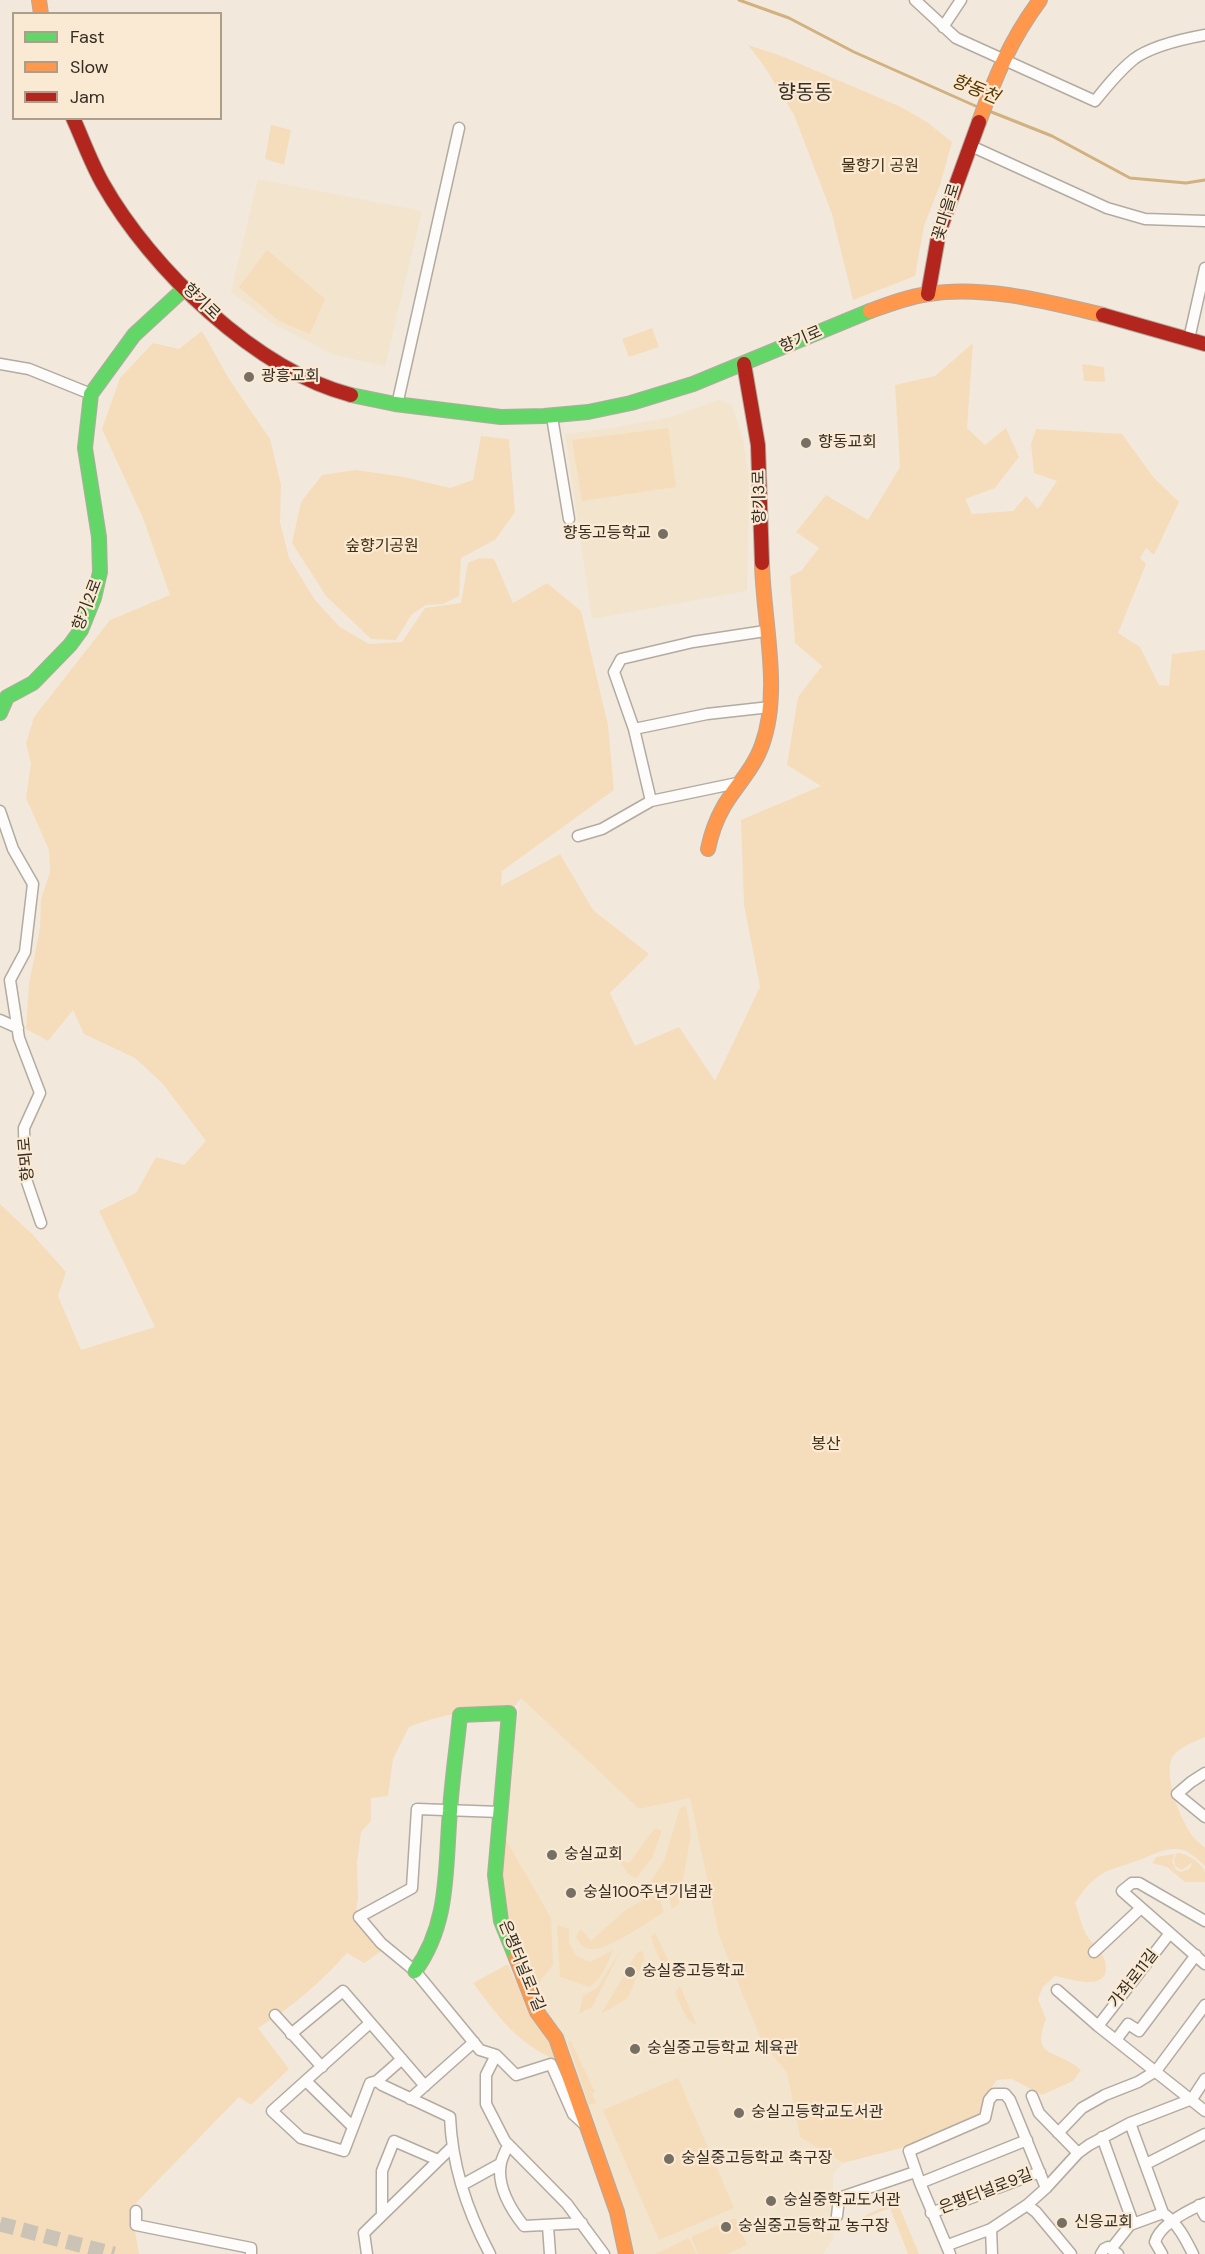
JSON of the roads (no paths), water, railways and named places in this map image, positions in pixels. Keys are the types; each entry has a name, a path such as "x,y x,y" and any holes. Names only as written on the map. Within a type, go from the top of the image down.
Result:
{"street":[{"path":"915,0 956,38 1095,101 1113,78 1135,58 1177,40 1205,35"},
{"path":"943,27 961,0"},
{"path":"1004,60 1020,27 1041,0"},
{"name":"꽃마을로","path":"928,294 939,232 994,80 1004,60"},
{"name":"향기로","path":"74,120 108,193 129,222 185,288 227,328 272,362 316,383 359,398 498,417 552,417 628,404 676,390 744,364 869,311 928,294 980,293 1043,301 1116,317 1205,344"},
{"path":"397,405 459,128"},
{"path":"973,139 1107,208 1145,219 1205,221"},
{"path":"1189,339 1205,268"},
{"name":"향기2로","path":"0,713 3,695 33,683 70,645 81,630 94,598 100,572 99,537 85,448 92,394 134,336 185,288"},
{"path":"0,364 29,369 92,394"},
{"name":"향기3로","path":"708,849 710,832 718,815 742,782 762,745 770,707 757,442 744,364"},
{"path":"552,417 569,519"},
{"path":"651,801 634,729 614,672 621,659 693,642 765,631"},
{"path":"634,729 707,714 770,707"},
{"path":"578,836 602,829 651,801 742,782"},
{"name":"향뫼로","path":"0,810 13,849 33,884 25,952 10,981 18,1028 40,1093 24,1128 25,1176 41,1223"},
{"path":"0,1020 18,1028"},
{"name":"은평터널로7길","path":"450,1810 460,1715 509,1713 495,1875 501,1921 537,2012 556,2038 616,2212 626,2254"},
{"path":"1205,1773 1177,1794 1205,1817"},
{"path":"500,1812 417,1809 412,1888 359,1917 381,1943 415,1971 480,2050 496,2055 516,2075 551,2064 573,2114 585,2124"},
{"path":"415,1971 428,1953 439,1922 444,1898 450,1810"},
{"path":"1205,1921 1139,1883 1132,1883 1122,1891 1205,1964"},
{"path":"1094,1952 1141,1908"},
{"name":"가좌로11길","path":"1098,2026 1170,1933"},
{"name":"가좌로11길","path":"1116,2040 1128,2024 1138,2031 1196,1955"},
{"name":"가좌로11길","path":"1057,1990 1098,2026 1205,2111"},
{"path":"291,2034 343,1991 425,2086"},
{"path":"1058,2133 1082,2108 1156,2071 1205,2005"},
{"path":"275,2015 322,2067"},
{"path":"370,2023 272,2111 301,2138 344,2151 370,2083 402,2059"},
{"path":"410,2099 474,2042"},
{"path":"496,2055 486,2075 486,2104 508,2145 567,2204 604,2254"},
{"path":"949,2250 991,2229 1027,2205 1078,2153 1102,2137 1192,2099 1205,2079"},
{"path":"377,2080 410,2099 450,2117 451,2148 475,2226 490,2254"},
{"path":"306,2081 353,2127"},
{"name":"은평터널로9길","path":"920,2183 1027,2140 1010,2100 1005,2094 994,2094 989,2100 985,2118 909,2151 915,2172 949,2250"},
{"path":"1032,2096 1039,2113 1078,2153"},
{"path":"1131,2123 1163,2213 1174,2220 1193,2254"},
{"path":"1146,2163 1205,2134"},
{"path":"1102,2137 1133,2223"},
{"path":"1027,2140 1046,2188"},
{"path":"382,2214 382,2171 394,2141 438,2160"},
{"path":"508,2145 500,2164 502,2188 513,2212 524,2226 582,2223"},
{"path":"368,2254 364,2233 451,2148"},
{"path":"462,2185 500,2164"},
{"path":"837,2216 839,2198 915,2172"},
{"name":"은평터널로9길","path":"932,2213 1040,2172"},
{"path":"1162,2254 1155,2242 1157,2236 1174,2220 1202,2204 1205,2216"},
{"path":"1027,2205 1036,2212 1071,2254"},
{"path":"136,2211 136,2225 252,2248 251,2254"},
{"path":"1110,2251 1133,2223 1163,2213"},
{"path":"548,2226 550,2254"},
{"path":"991,2229 992,2254"}],"waterway":[{"name":"향동천","path":"739,0 789,18 854,52 980,108"},
{"name":"향동천","path":"989,111 1052,136 1130,178 1186,183 1205,180"}],"tunnel":[{"path":"0,2224 114,2254"}],"place":[{"name":"광흥교회","path":"249,377"},
{"name":"향동교회","path":"806,443"},
{"name":"향동고등학교","path":"663,534"},
{"name":"숭실교회","path":"552,1855"},
{"name":"숭실100주년기념관","path":"571,1893"},
{"name":"숭실중고등학교","path":"630,1972"},
{"name":"숭실중고등학교 체육관","path":"635,2049"},
{"name":"숭실고등학교도서관","path":"739,2113"},
{"name":"숭실중고등학교 축구장","path":"669,2159"},
{"name":"숭실중학교도서관","path":"771,2201"},
{"name":"신응교회","path":"1062,2223"},
{"name":"숭실중고등학교 농구장","path":"726,2227"}],"district":[{"name":"향동동","path":"805,94"}],"park label":[{"name":"물향기 공원","path":"880,167"},
{"name":"숲향기공원","path":"382,547"},
{"name":"봉산","path":"826,1445"}]}
